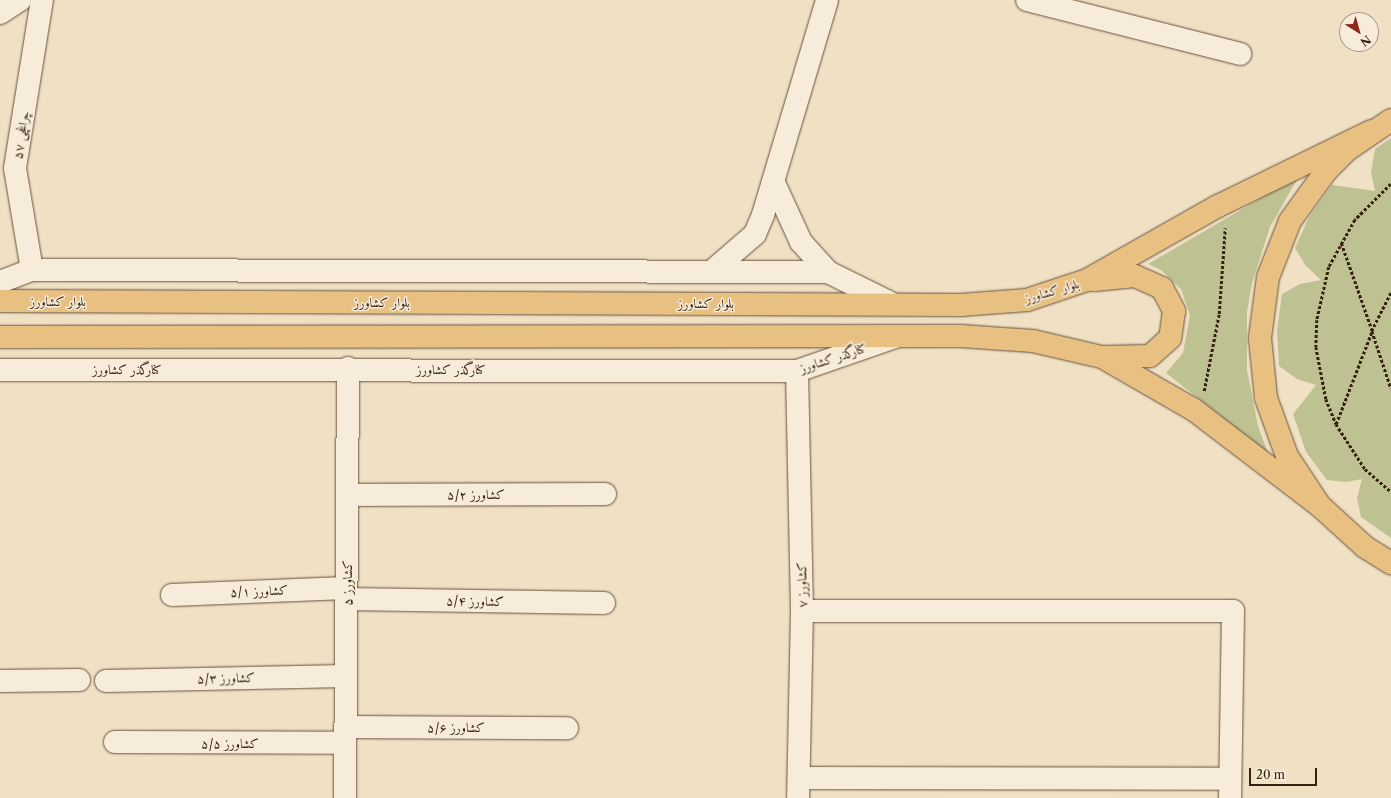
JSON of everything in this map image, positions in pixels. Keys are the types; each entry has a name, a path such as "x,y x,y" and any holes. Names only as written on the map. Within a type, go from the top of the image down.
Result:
{"main road":[{"path":"1320,506 1287,456 1268,406 1261,368 1262,307 1268,277 1290,221 1326,171 1372,131 1391,118"},
{"name":"بلوار کشاورز","path":"0,300 961,304 1026,300 1087,280 1218,206 1372,131"},
{"path":"0,337 961,336 1033,342 1123,360 1150,356 1170,338 1174,311 1162,288 1135,276 1087,280"},
{"path":"1102,357 1194,410 1320,506 1365,547 1391,563"}],"street":[{"path":"0,14 20,0"},
{"name":"چراغچی ۵۷","path":"32,270 15,168 42,0"},
{"path":"711,272 755,234 774,183 827,0"},
{"path":"1027,0 1240,54"},
{"path":"774,183 801,242 828,272 891,303"},
{"path":"0,282 32,270 828,272"},
{"name":"کنارگذر کشاورز","path":"0,370 348,368 797,371 896,337"},
{"name":"کشاورز ۵","path":"345,798 348,368"},
{"name":"کشاورز ۷","path":"797,371 802,611 799,788"},
{"name":"کشاورز ۵/۲","path":"347,495 605,494"},
{"name":"کشاورز ۵/۱","path":"172,595 346,593"},
{"name":"کشاورز ۵/۴","path":"346,593 604,603"},
{"path":"799,788 1230,789 1233,611 802,611"},
{"name":"کشاورز ۵/۳","path":"106,681 346,676"},
{"path":"0,681 79,680"},
{"name":"کشاورز ۵/۶","path":"345,735 567,728"},
{"name":"کشاورز ۵/۵","path":"115,742 345,735"}],"path":[{"path":"1391,184 1355,220 1341,243 1321,293 1316,333 1319,373 1336,424 1365,469 1391,492"},
{"path":"1194,410 1202,402 1219,314 1225,225 1218,206"},
{"path":"1341,243 1391,388"},
{"path":"1336,424 1372,331 1391,293"}],"green space":[{"path":"1391,138 1391,538 1361,517 1357,498 1362,479 1346,482 1327,480 1306,452 1293,414 1316,385 1297,379 1279,366 1277,330 1282,294 1300,284 1321,280 1306,266 1295,248 1309,217 1332,185 1375,191 1371,172 1375,149"},
{"path":"1299,176 1270,227 1252,283 1247,312 1247,370 1258,426 1268,453 1166,373 1183,353 1190,315 1181,289 1161,270 1148,264"}]}
